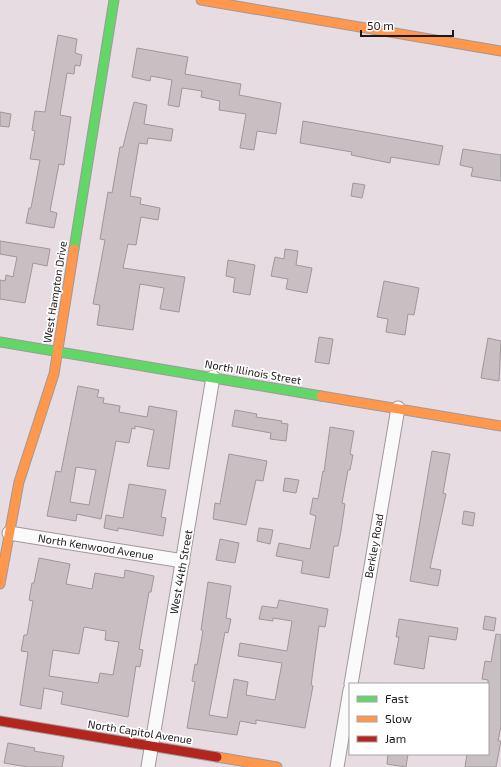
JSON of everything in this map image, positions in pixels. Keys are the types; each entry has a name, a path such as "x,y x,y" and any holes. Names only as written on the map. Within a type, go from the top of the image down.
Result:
{"street":[{"name":"West Hampton Drive","path":"0,584 19,482 50,390 58,351 114,0"},
{"path":"201,0 501,50"},
{"name":"North Illinois Street","path":"0,342 501,426"},
{"name":"West 44th Street","path":"148,767 213,377"},
{"name":"Berkley Road","path":"351,683 398,408"},
{"name":"North Kenwood Avenue","path":"9,533 183,561"},
{"path":"337,767 349,696"},
{"name":"North Capitol Avenue","path":"0,721 277,767"}],"building":[{"path":"58,35 77,39 75,53 82,55 80,66 75,65 74,74 67,73 60,115 71,117 64,165 59,164 50,211 57,213 54,228 26,223 29,208 31,208 40,160 30,159 35,131 32,130 35,111 45,112"},
{"path":"137,48 188,57 185,74 241,84 239,95 281,103 276,134 257,131 254,150 240,148 246,114 219,110 220,101 201,97 202,91 182,88 179,107 168,105 172,80 151,76 150,81 132,77"},
{"path":"134,102 147,105 144,124 173,129 171,141 148,138 147,144 139,143 130,196 141,198 140,204 160,208 158,220 141,217 136,245 128,244 123,268 185,277 179,312 160,309 164,288 140,284 133,330 97,325 100,305 93,304 105,240 100,239 108,192 112,193 120,147 123,147"},
{"path":"0,112 11,114 9,127 0,126"},
{"path":"303,121 443,146 439,165 391,157 390,163 351,155 352,152 300,143"},
{"path":"463,149 501,155 501,181 471,176 473,168 460,165"},
{"path":"353,183 365,185 362,198 351,196"},
{"path":"0,241 50,249 47,266 33,263 25,303 0,299 0,280 5,281 6,275 13,277 17,257 0,254"},
{"path":"285,249 298,251 296,265 312,268 307,293 286,289 288,279 271,276 275,257 284,259"},
{"path":"228,260 255,265 250,295 233,292 235,278 226,276"},
{"path":"384,281 419,288 414,315 408,314 405,335 386,332 388,319 377,317"},
{"path":"319,337 333,339 329,364 315,362"},
{"path":"488,338 501,341 499,381 481,378"},
{"path":"78,386 99,390 97,397 104,398 103,403 120,406 119,412 147,417 149,406 177,411 169,469 147,466 154,430 135,426 135,429 132,428 129,443 116,441 101,519 77,514 76,521 47,516 56,471 61,472","holes":["76,467 96,470 89,505 70,502"]},
{"path":"235,410 257,414 256,417 282,421 281,423 288,424 286,441 270,439 271,433 232,426"},
{"path":"330,427 354,431 350,454 353,455 350,470 348,470 342,503 345,504 341,531 338,546 334,546 329,578 301,573 303,561 276,556 279,543 310,549 316,516 310,514 313,498 318,499 323,471 324,472"},
{"path":"432,451 450,454 443,493 446,494 430,568 441,570 438,586 410,581"},
{"path":"229,454 267,461 263,481 256,480 246,525 213,519 215,503 220,504"},
{"path":"285,478 299,480 296,493 283,491"},
{"path":"129,484 166,490 161,517 166,518 163,536 118,528 118,531 104,528 106,515 123,518"},
{"path":"464,511 475,513 473,526 462,524"},
{"path":"259,528 273,530 270,544 257,541"},
{"path":"220,539 239,543 235,563 216,560"},
{"path":"39,558 70,564 66,584 92,589 95,573 124,578 125,570 154,576 151,592 149,592 139,649 143,650 140,667 136,666 128,717 61,704 63,692 44,688 41,709 20,705 28,652 21,651 24,635 27,635 33,601 29,600 32,583 34,583","holes":["84,627 106,631 105,640 119,642 113,675 100,673 98,683 49,676 53,650 79,654"]},
{"path":"208,582 231,586 226,618 231,619 228,633 225,632 209,715 227,718 234,679 248,682 246,695 275,700 282,663 238,656 240,643 287,651 292,621 273,618 273,621 259,619 262,606 277,608 279,600 328,609 325,627 319,626 311,685 313,686 305,728 256,720 256,724 240,721 237,735 187,728 195,682 192,681 195,664 197,665 203,631 201,630"},
{"path":"485,616 496,618 494,631 483,629"},
{"path":"399,619 458,628 456,640 429,636 424,669 394,664 399,637 396,637"},
{"path":"496,634 501,635 501,726 498,741 501,741 496,767 465,767 467,755 489,755 489,683 488,680 482,679 485,661 491,662"},
{"path":"8,743 35,748 34,751 64,756 62,767 28,767 4,763"},
{"path":"388,755 408,755 406,767 387,764"}],"traffic: fast":[{"path":"74,249 114,0"},
{"path":"0,342 321,396"}],"traffic: slow":[{"path":"201,0 501,51"},
{"path":"0,584 19,482 54,374 74,249"},
{"path":"321,396 501,426"},
{"path":"217,757 277,767"}],"traffic: jam":[{"path":"0,721 217,757"}]}
